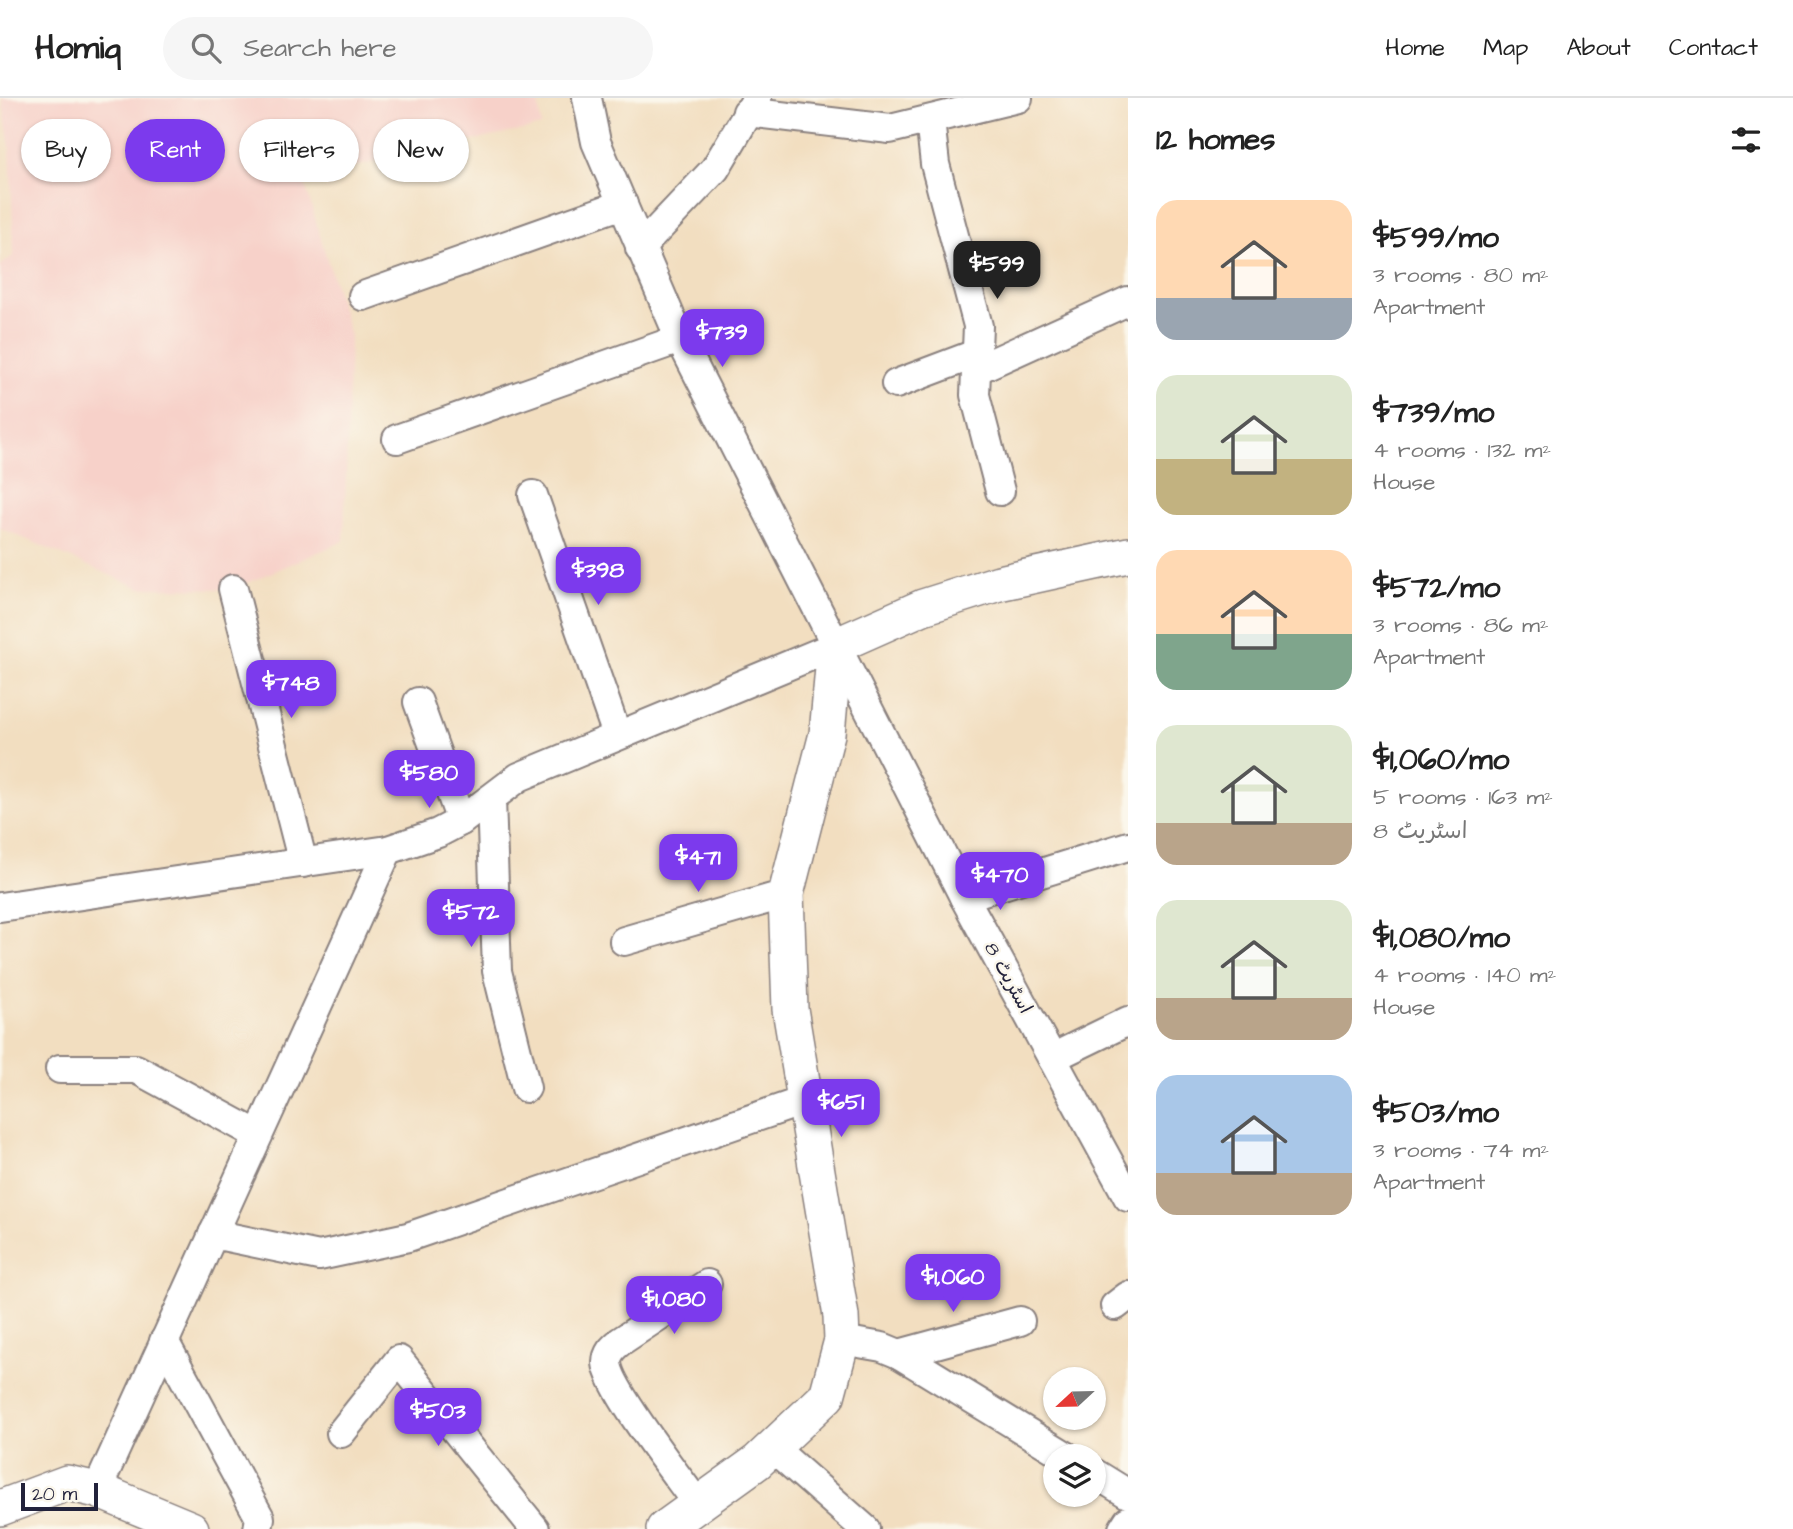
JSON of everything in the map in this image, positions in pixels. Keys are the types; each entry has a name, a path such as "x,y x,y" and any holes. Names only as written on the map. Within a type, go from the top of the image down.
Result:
{"street":[{"name":"اسٹریٹ 8","path":"587,98 596,142 680,338 964,897 1128,1197"},
{"path":"640,248 715,169 752,105 890,129 1018,98"},
{"path":"930,120 935,164 978,326 975,395 1000,491"},
{"path":"363,296 622,204"},
{"path":"897,384 978,361 1128,300"},
{"path":"397,439 680,338"},
{"path":"533,495 617,735"},
{"path":"0,907 388,850 438,833 461,821 519,777 949,599 999,583 1128,555"},
{"path":"233,589 303,863"},
{"path":"664,1529 773,1448 827,1396 842,1340 841,1316 790,1009 786,894 827,734 835,646"},
{"path":"418,702 461,821"},
{"path":"491,799 497,971 526,1088"},
{"path":"964,897 1128,846"},
{"path":"97,1490 388,850"},
{"path":"624,942 786,894"},
{"path":"1052,1058 1128,1021"},
{"path":"61,1069 136,1069 258,1135"},
{"path":"213,1234 318,1256 408,1237 806,1100"},
{"path":"698,1505 614,1384 607,1359 611,1349 621,1341 707,1284"},
{"path":"899,1354 1020,1321"},
{"path":"842,1340 882,1347 899,1354 1046,1444"},
{"path":"164,1341 260,1518 258,1529"},
{"path":"341,1433 399,1360 535,1529"},
{"path":"773,1448 865,1529"},
{"path":"1106,1480 1128,1494"},
{"path":"1,1504 66,1483 97,1490 191,1529"},
{"path":"1123,1529 1128,1521"}],"shaded area":[{"path":"2,98 538,98 541,126 469,142 469,119 373,119 373,163 359,166 359,119 239,119 239,182 304,182 350,336 344,541 233,589 140,588 0,528 0,266 14,255 10,147"}]}
